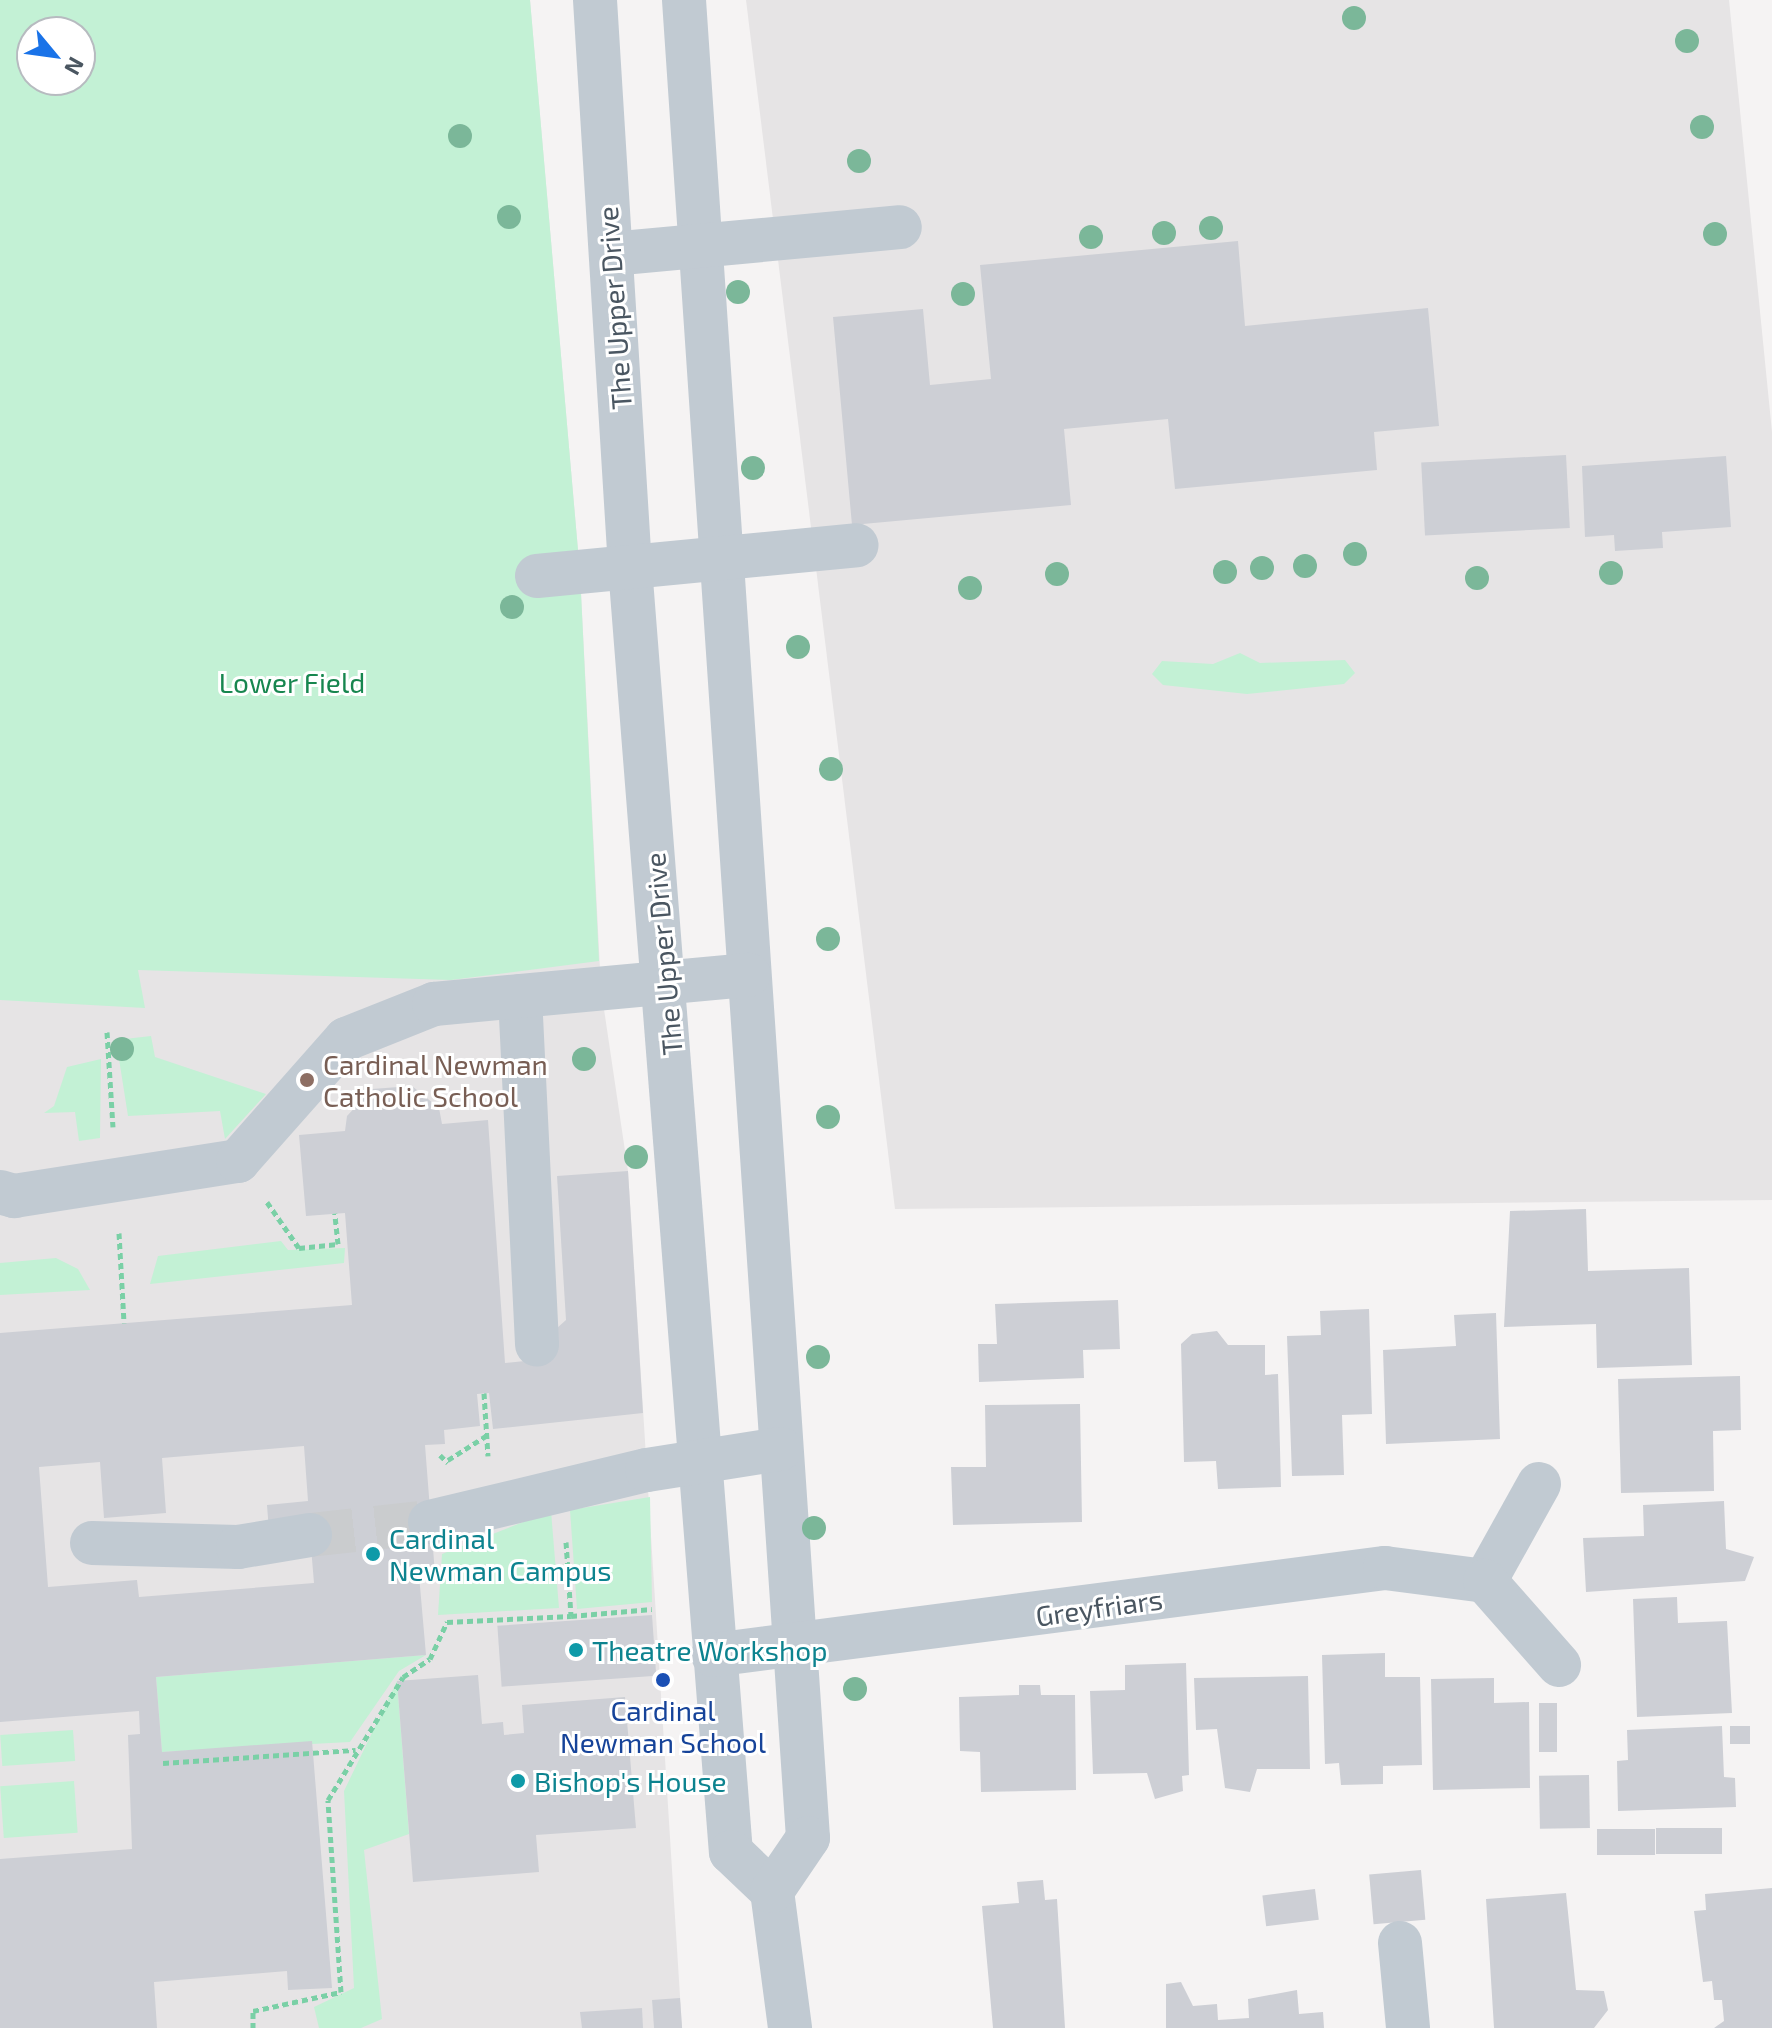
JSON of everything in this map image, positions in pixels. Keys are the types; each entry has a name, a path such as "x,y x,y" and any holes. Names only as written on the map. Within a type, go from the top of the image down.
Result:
{"street":[{"name":"The Upper Drive","path":"595,0 630,567 666,986 713,1655 731,1852 772,1891"},
{"path":"684,0 716,559 749,975 808,1838 772,1891 790,2028"},
{"path":"611,254 900,227"},
{"path":"537,576 857,545"},
{"path":"0,1192 14,1196 238,1161 346,1039 434,1004 666,986 749,975"},
{"path":"520,996 537,1345"},
{"path":"430,1522 562,1489 780,1449"},
{"path":"1539,1484 1485,1581 1559,1665"},
{"path":"92,1543 238,1547 310,1535"},
{"name":"Greyfriars","path":"713,1655 794,1648 1385,1568 1485,1581"},
{"path":"1400,1943 1408,2028"}],"path":[{"path":"238,1161 299,1248 338,1244 335,1213"},
{"path":"122,1288 124,1323"},
{"path":"448,1460 486,1436"},
{"path":"562,1489 571,1616"},
{"path":"253,2028 253,2011 341,1992 328,1800 403,1677 430,1659 447,1622 652,1609"},
{"path":"163,1763 357,1750"}],"shaded area":[{"name":"Cardinal Newman Catholic School","path":"0,0 530,0 580,573 601,989 628,1171 682,2028 0,2028"},
{"path":"746,0 1729,0 1772,432 1772,1200 895,1209"}],"green space":[{"name":"Lower Field","path":"0,0 530,0 580,573 599,961 451,980 138,970 145,1008 0,1000"},
{"path":"1240,653 1260,663 1345,660 1355,673 1344,684 1247,694 1163,685 1152,674 1162,661 1213,664"},
{"path":"151,1036 155,1057 266,1094 225,1139 220,1111 128,1116 116,1040"},
{"path":"101,1059 100,1138 79,1141 75,1112 44,1113 54,1106 67,1067"},
{"path":"281,1241 288,1250 345,1248 344,1263 150,1284 158,1256"},
{"path":"56,1258 78,1269 90,1290 0,1295 0,1263"},
{"path":"650,1497 652,1602 577,1609 570,1510"},
{"path":"551,1511 559,1608 438,1615 442,1554"},
{"path":"426,1655 399,1671 350,1742 162,1752 156,1677"},
{"path":"397,1681 409,1834 364,1850 382,2019 361,2028 319,2028 314,2007 354,1988 344,1791"},
{"path":"73,1730 75,1761 2,1766 0,1735"},
{"path":"74,1781 78,1833 4,1838 0,1786"}],"building":[{"path":"1238,241 1245,326 1428,308 1439,426 1374,432 1377,470 1175,489 1168,419 1064,429 1071,505 852,525 833,317 923,309 930,385 991,379 980,265"},
{"path":"1566,455 1570,528 1425,535 1421,463"},
{"path":"1726,456 1731,527 1662,532 1663,548 1615,551 1614,535 1585,537 1582,466"},
{"name":"Cardinal Newman Campus","path":"412,1086 439,1108 442,1124 488,1120 505,1363 544,1359 547,1337 566,1320 557,1176 628,1171 643,1413 493,1429 489,1393 477,1394 480,1426 444,1430 445,1444 425,1445 435,1574 419,1575 426,1655 156,1677 162,1752 312,1741 332,1988 288,1990 287,1971 154,1982 157,2028 0,2028 0,1859 132,1849 128,1735 140,1734 139,1711 0,1722 0,1333 352,1305 345,1213 306,1216 299,1135 345,1131 347,1116 372,1089","holes":["304,1446 308,1501 267,1505 269,1531 310,1535 314,1583 139,1597 137,1580 48,1587 39,1467 100,1462 104,1518 166,1513 162,1458"]},
{"path":"1586,1209 1588,1271 1689,1268 1692,1365 1597,1368 1596,1324 1504,1327 1510,1211"},
{"path":"1118,1300 1120,1349 1083,1350 1084,1378 979,1382 978,1344 997,1344 995,1304"},
{"path":"1369,1309 1372,1414 1342,1415 1344,1475 1292,1476 1287,1336 1321,1335 1320,1311"},
{"path":"1496,1313 1500,1439 1386,1444 1383,1350 1456,1346 1454,1315"},
{"path":"1217,1331 1228,1345 1265,1345 1265,1375 1278,1374 1281,1487 1218,1489 1216,1461 1184,1462 1181,1344 1192,1334"},
{"path":"1740,1376 1741,1430 1713,1431 1714,1491 1621,1493 1618,1379"},
{"path":"1080,1404 1082,1522 953,1525 951,1467 986,1467 985,1405"},
{"path":"1724,1501 1726,1549 1754,1557 1745,1581 1586,1592 1583,1538 1644,1536 1643,1505"},
{"path":"1677,1597 1678,1623 1727,1621 1732,1713 1637,1717 1633,1599"},
{"name":"Theatre Workshop","path":"652,1615 656,1676 502,1687 497,1626"},
{"path":"1385,1653 1385,1677 1420,1677 1422,1765 1383,1766 1383,1784 1341,1785 1339,1763 1325,1764 1322,1655"},
{"path":"1186,1663 1189,1775 1182,1776 1183,1791 1155,1799 1147,1773 1093,1774 1090,1691 1125,1690 1125,1665"},
{"name":"Bishop's House","path":"478,1675 482,1724 503,1722 504,1735 524,1733 522,1705 625,1697 636,1828 536,1835 539,1872 413,1882 397,1681"},
{"path":"1308,1676 1310,1769 1257,1769 1250,1792 1225,1788 1217,1729 1196,1730 1194,1678"},
{"path":"1494,1678 1494,1703 1529,1702 1530,1788 1433,1790 1431,1679"},
{"path":"1019,1685 1040,1685 1041,1695 1075,1695 1076,1790 981,1792 980,1752 960,1751 959,1697 1019,1695"},
{"path":"1539,1703 1557,1703 1557,1752 1539,1752"},
{"path":"1722,1726 1724,1777 1735,1778 1736,1807 1618,1811 1617,1761 1628,1760 1627,1730"},
{"path":"1730,1726 1750,1726 1750,1744 1730,1744"},
{"path":"1589,1775 1590,1828 1540,1829 1539,1776"},
{"path":"1656,1828 1722,1828 1722,1854 1656,1854"},
{"path":"1597,1829 1655,1829 1655,1855 1597,1855"},
{"path":"1421,1870 1425,1920 1374,1924 1369,1875"},
{"path":"1043,1880 1045,1900 1057,1899 1065,2028 993,2028 982,1906 1019,1903 1017,1882"},
{"path":"1772,1888 1772,2028 1714,2028 1724,2021 1722,2000 1714,2000 1712,1981 1703,1982 1694,1911 1706,1910 1705,1894"},
{"path":"1315,1889 1319,1920 1266,1926 1262,1895"},
{"path":"1566,1893 1576,1990 1604,1991 1608,2010 1594,2028 1494,2028 1486,1899"},
{"path":"1181,1982 1193,2006 1217,2004 1218,2020 1249,2018 1248,1999 1297,1990 1299,2014 1323,2012 1324,2028 1166,2028 1166,1984"},
{"path":"680,1998 682,2028 654,2028 652,2000"},
{"path":"642,2008 643,2028 582,2028 580,2012"}],"tunnel":[{"path":"310,1535 430,1522"}],"place":[{"name":"Cardinal Newman Catholic School","path":"307,1080"},
{"name":"Cardinal Newman Campus","path":"373,1554"},
{"name":"Theatre Workshop","path":"576,1650"},
{"name":"Cardinal Newman School","path":"663,1680"},
{"name":"Bishop's House","path":"518,1781"}]}
